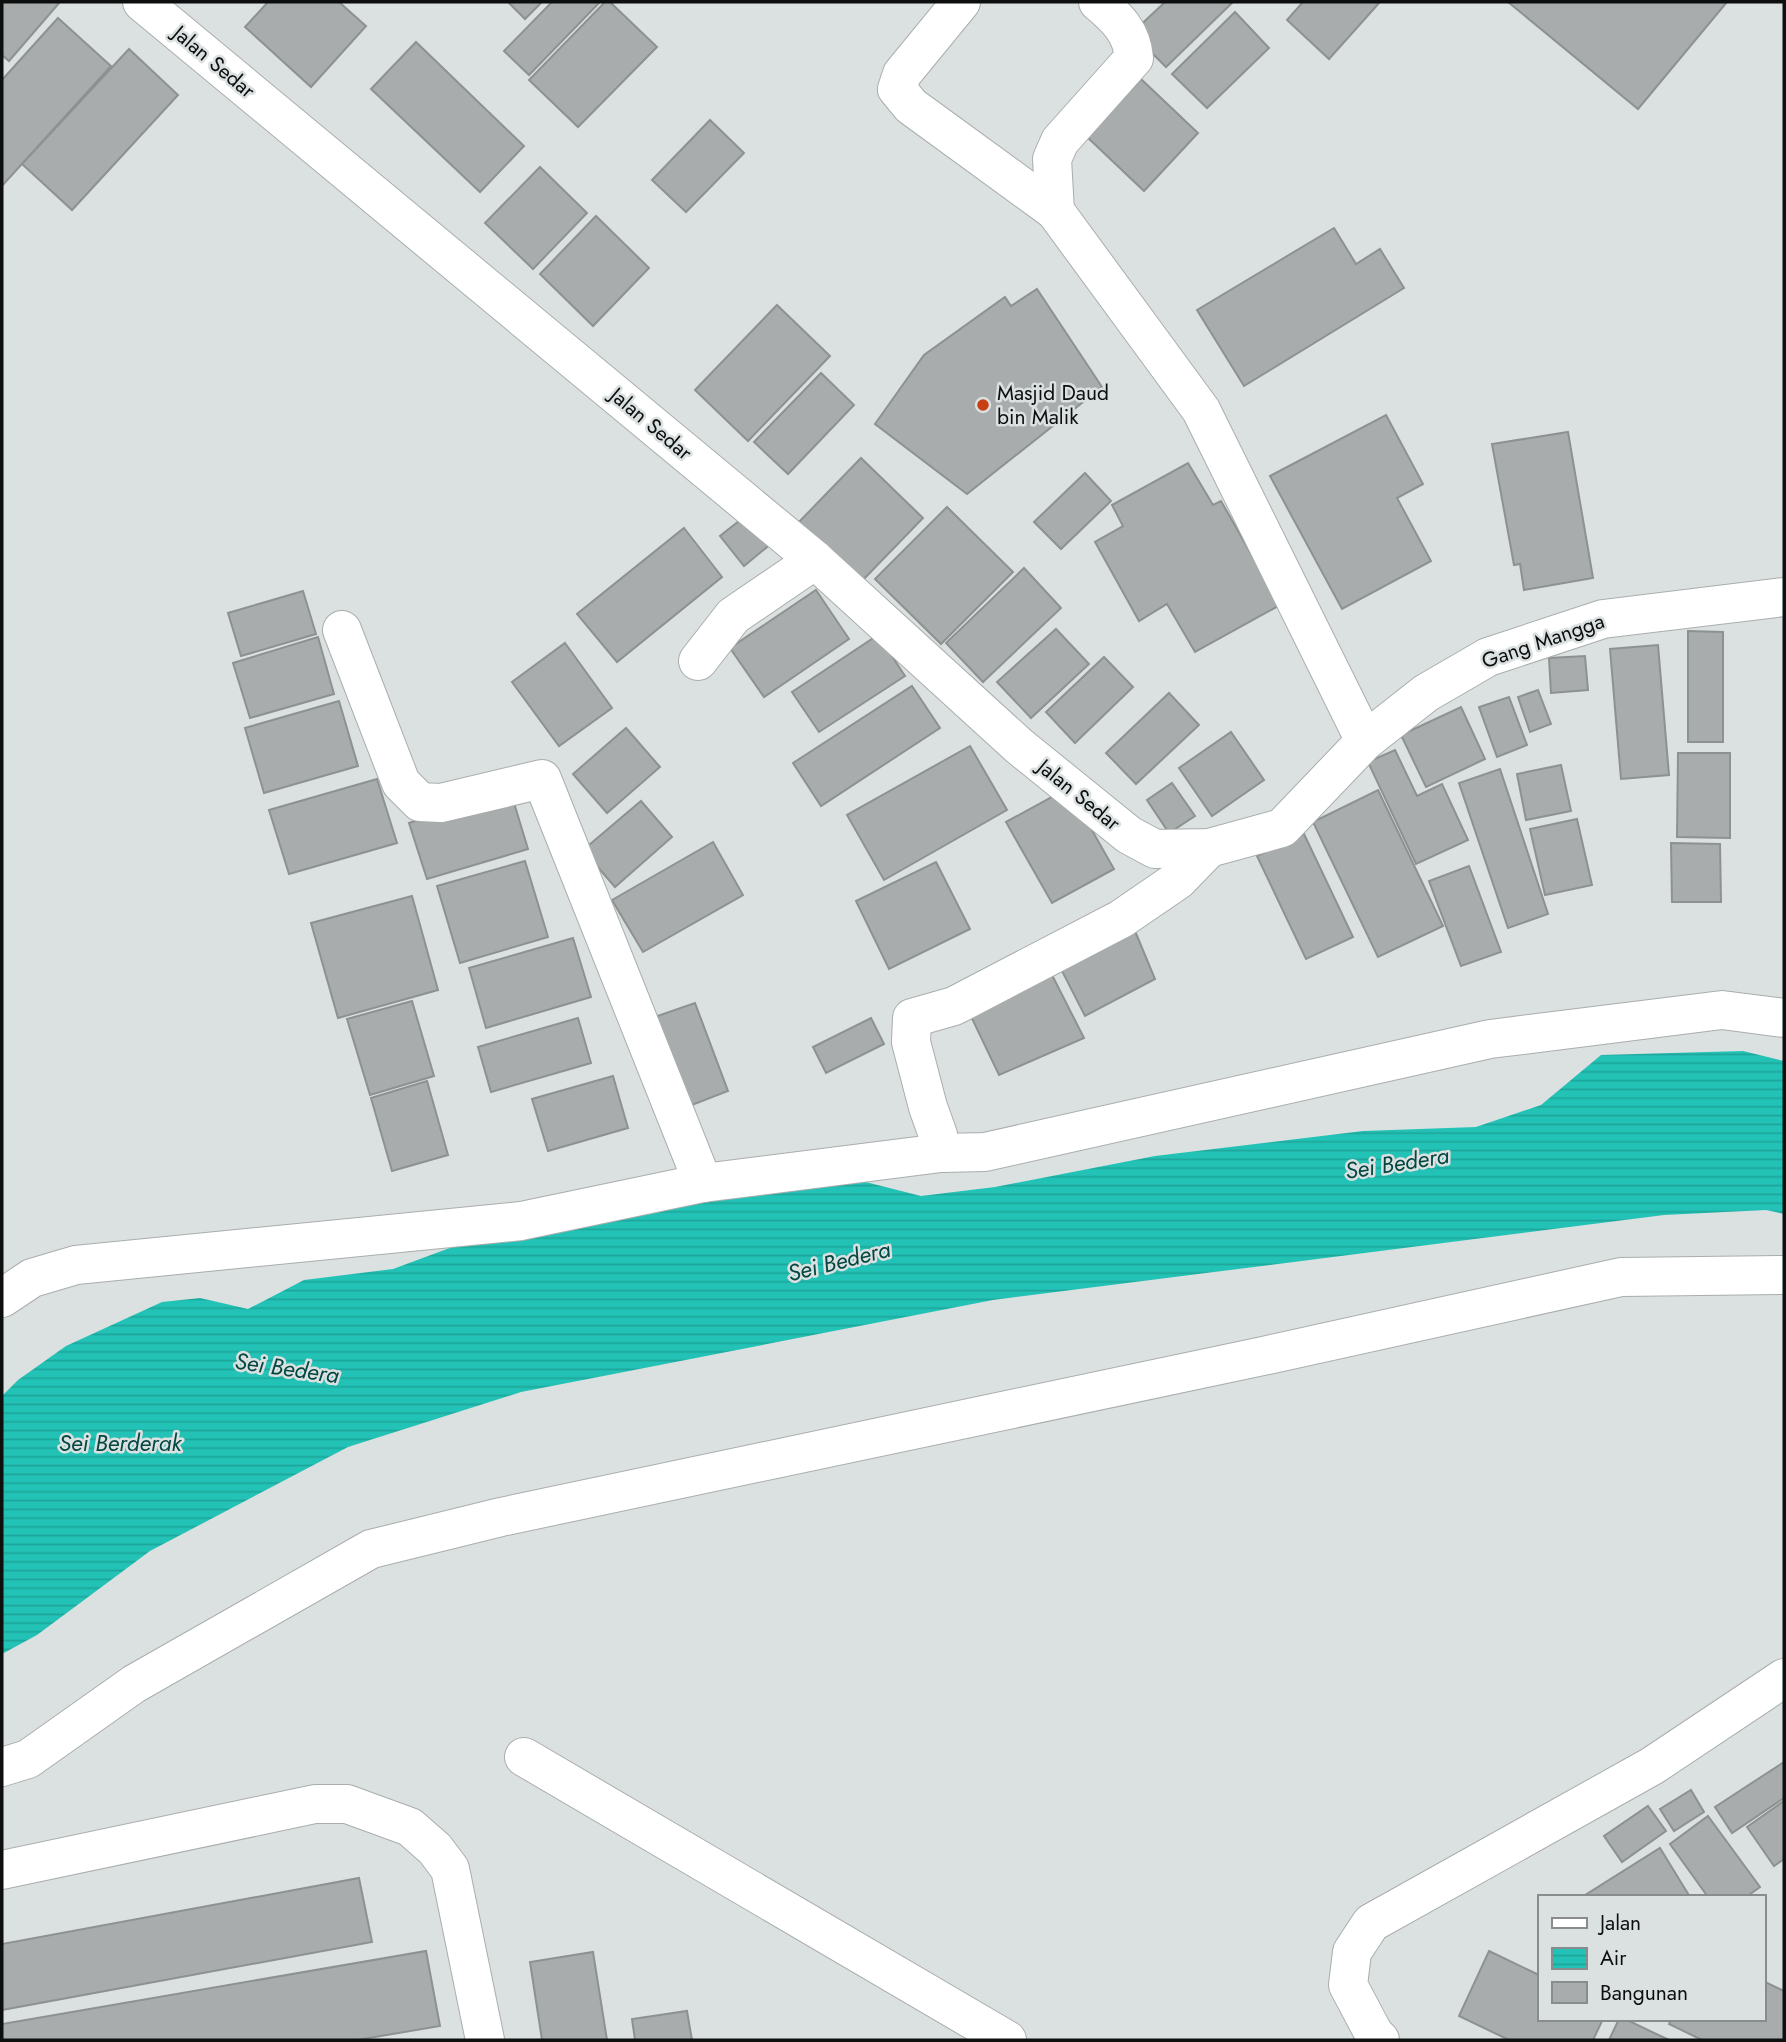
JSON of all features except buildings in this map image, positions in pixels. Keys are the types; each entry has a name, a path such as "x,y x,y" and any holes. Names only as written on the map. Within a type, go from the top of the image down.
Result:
{"street":[{"name":"Jalan Sedar","path":"142,2 815,560 1019,746 1129,835 1155,849"},
{"path":"961,2 902,74 897,89 911,106 1055,211 1201,410 1365,741"},
{"path":"1055,211 1052,159 1060,141 1134,58 1129,34 1120,21 1098,2"},
{"path":"698,661 733,616 815,560"},
{"name":"Gang Mangga","path":"1155,849 1209,848 1282,828 1365,741 1426,693 1488,657 1603,618 1784,597"},
{"path":"342,630 401,783 420,802 442,803 542,779 703,1183"},
{"path":"941,1153 911,1042 912,1018 954,1006 1121,919 1178,880 1209,848"},
{"path":"2,1298 32,1278 76,1265 521,1221 703,1183 941,1153 985,1152 1490,1039 1722,1010 1784,1018"},
{"path":"2,1767 29,1759 134,1684 371,1549 515,1514 1263,1356 1621,1277 1784,1275"},
{"path":"1380,2040 1374,2034 1348,1985 1352,1952 1371,1923 1652,1766 1784,1678"},
{"path":"524,1757 1007,2040"},
{"path":"2,1870 315,1804 347,1804 410,1827 435,1849 450,1869 485,2040"}],"water":[{"name":"Sei Berderak","path":"1743,1051 1784,1061 1784,1214 1766,1210 1664,1215 993,1300 521,1392 348,1447 150,1551 37,1635 2,1654 2,1396 18,1380 66,1346 162,1302 200,1298 248,1309 304,1280 393,1269 455,1246 838,1175 921,1196 995,1187 1155,1156 1363,1131 1476,1127 1541,1105 1601,1055"}],"place":[{"name":"Masjid Daud bin Malik","path":"983,405"}],"water label":[{"name":"Sei Bedera","path":"1397,1163"},
{"name":"Sei Bedera","path":"839,1261"},
{"name":"Sei Bedera","path":"287,1368"}]}
